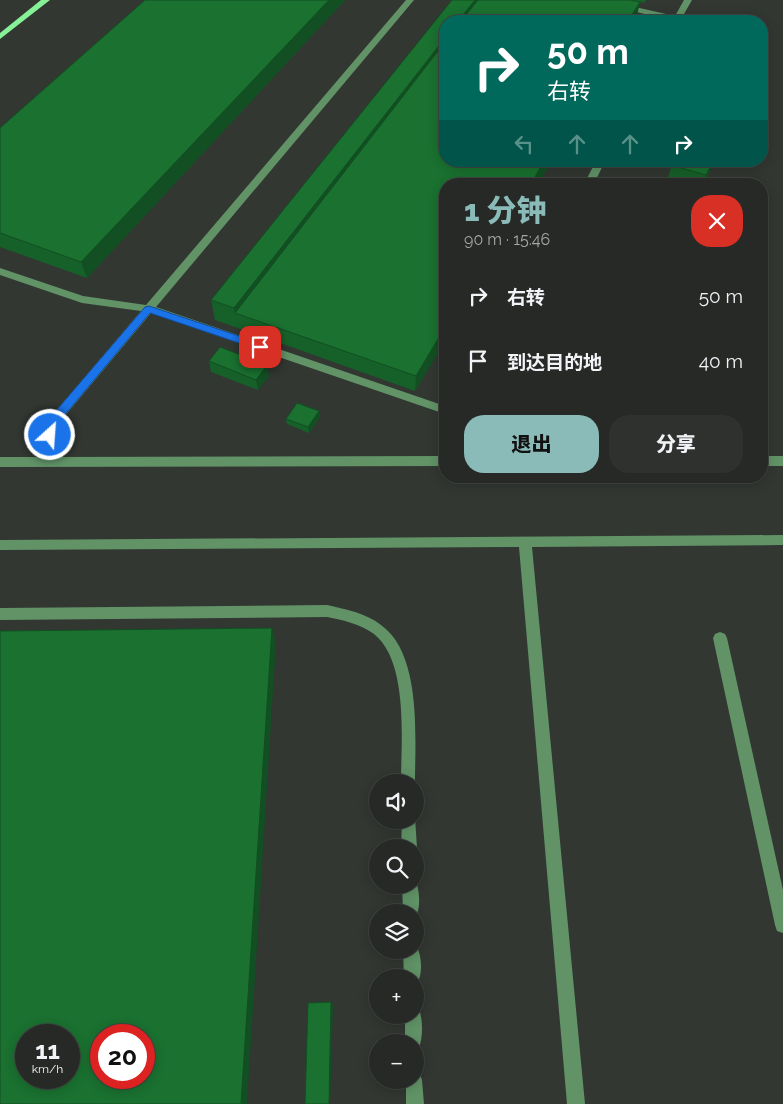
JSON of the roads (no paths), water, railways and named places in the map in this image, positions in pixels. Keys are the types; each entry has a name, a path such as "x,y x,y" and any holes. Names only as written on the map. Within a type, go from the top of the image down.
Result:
{"main road":[{"path":"0,37 46,0"}],"street":[{"path":"43,462 53,422 410,0"},
{"path":"594,0 656,15"},
{"path":"680,15 688,0"},
{"path":"0,271 82,299 149,309 439,408"},
{"path":"0,462 439,461"},
{"path":"768,461 783,461"},
{"path":"0,545 783,540"},
{"path":"525,542 576,1104"},
{"path":"0,614 327,611 356,618 383,634 396,654 406,682 408,774"},
{"path":"720,638 783,926"},
{"path":"414,1089 415,1104"}]}
